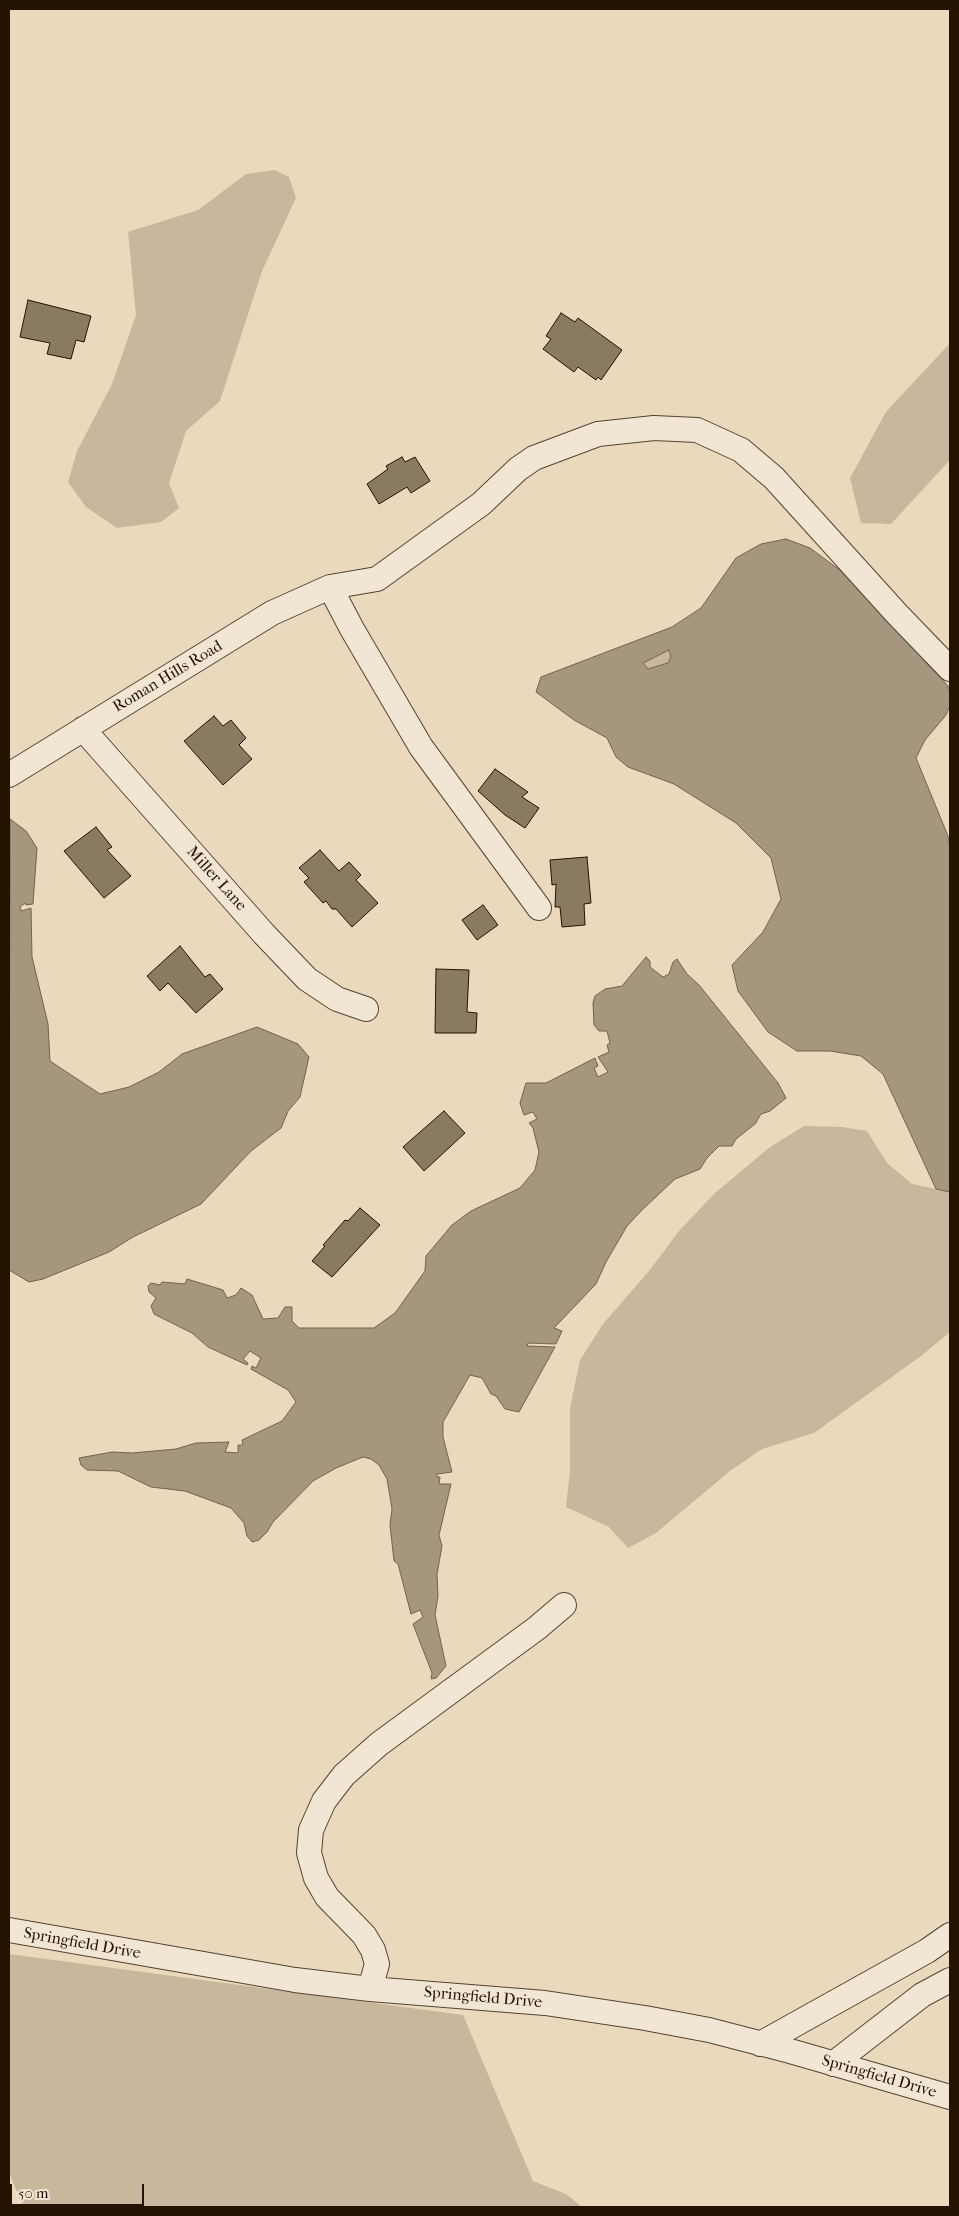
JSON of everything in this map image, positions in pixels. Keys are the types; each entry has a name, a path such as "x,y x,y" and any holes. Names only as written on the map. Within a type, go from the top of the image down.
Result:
{"street":[{"name":"Roman Hills Road","path":"9,775 272,613 330,586 377,579 481,504 518,469 534,458 598,434 654,428 697,430 740,450 774,478 897,614 950,668"},
{"path":"330,586 352,629 420,746 538,908"},
{"name":"Miller Lane","path":"83,729 264,934 307,979 337,999 366,1009"},
{"path":"370,1988 377,1964 373,1950 364,1935 327,1898 316,1878 309,1854 311,1830 324,1801 344,1775 379,1744 537,1628 564,1605"},
{"name":"Springfield Drive","path":"9,1930 208,1966 370,1988 544,2003 645,2018 760,2044 950,2097"},
{"path":"760,2044 927,1951 950,1935"},
{"path":"833,2064 922,1995 950,1980"}],"shaded area":[{"path":"275,170 289,177 296,198 262,271 220,401 186,431 169,483 179,508 161,522 117,528 86,507 68,482 77,451 112,384 136,315 128,232 198,210 246,174"},
{"path":"950,343 950,460 891,524 861,523 850,478 886,412"},
{"path":"786,539 810,548 841,571 948,686 950,706 946,715 925,740 916,758 948,836 950,848 950,1192 936,1189 883,1074 861,1056 830,1051 797,1051 768,1032 738,991 732,965 763,932 781,899 771,858 736,823 674,784 628,767 616,757 607,738 574,720 536,692 541,677 672,627 701,608 736,558 761,544","holes":["669,650 671,657 668,663 648,669 643,663"]},
{"path":"669,650 671,657 668,663 648,669 643,662"},
{"path":"10,819 26,831 37,848 33,904 26,905 25,903 20,907 21,911 31,908 32,957 48,1024 50,1061 100,1094 129,1087 159,1072 182,1054 257,1027 298,1044 309,1057 300,1097 288,1111 281,1128 251,1151 201,1204 133,1237 109,1252 43,1279 29,1282 9,1270"},
{"path":"646,957 650,961 650,967 663,977 669,974 673,962 677,959 687,974 699,985 778,1083 786,1098 770,1111 761,1114 755,1124 736,1139 732,1146 719,1146 707,1158 700,1169 675,1179 627,1226 606,1262 596,1284 554,1328 562,1331 556,1344 528,1343 527,1346 555,1347 519,1412 505,1409 496,1396 491,1394 482,1378 470,1375 443,1422 443,1437 452,1472 437,1474 437,1477 440,1477 439,1484 451,1484 439,1535 442,1546 437,1574 438,1596 435,1615 446,1666 436,1678 431,1679 432,1673 413,1624 423,1617 420,1610 411,1614 398,1564 394,1561 390,1525 392,1509 387,1479 379,1465 371,1459 363,1457 336,1468 313,1481 273,1522 259,1540 252,1542 247,1536 244,1523 231,1508 185,1491 151,1487 118,1471 87,1470 81,1465 79,1458 112,1452 132,1453 176,1449 196,1443 229,1442 225,1452 238,1453 238,1445 243,1445 242,1440 282,1421 296,1402 288,1390 251,1369 252,1366 256,1368 261,1358 250,1351 243,1359 248,1363 247,1365 208,1347 192,1333 154,1314 151,1306 156,1298 149,1292 148,1286 151,1283 160,1285 162,1282 185,1284 187,1279 223,1290 227,1298 236,1295 241,1288 252,1295 263,1319 278,1318 285,1307 292,1307 292,1321 299,1328 374,1328 395,1313 425,1271 426,1256 452,1225 471,1211 520,1188 535,1170 539,1152 533,1128 529,1123 537,1119 533,1112 524,1115 520,1103 526,1083 546,1083 595,1058 598,1066 594,1068 598,1077 608,1072 598,1057 609,1052 607,1045 610,1043 607,1031 599,1031 594,1025 593,1003 595,996 605,989 622,986"},
{"path":"804,1126 842,1127 867,1131 887,1163 912,1184 950,1192 950,1332 921,1356 814,1433 762,1449 730,1471 656,1533 628,1548 609,1527 566,1507 570,1471 570,1408 580,1360 603,1324 649,1271 679,1231 714,1194 770,1147"},
{"path":"9,1954 463,2015 533,2181 566,2194 582,2207 23,2207 9,2172"}],"building":[{"path":"28,300 91,316 84,342 76,340 71,359 47,354 50,343 20,337"},
{"path":"561,313 575,322 578,318 622,350 601,380 598,377 596,380 578,367 574,372 543,349 551,339 546,336"},
{"path":"402,457 405,462 415,457 430,481 411,493 407,487 379,504 367,484 388,469 386,466"},
{"path":"214,716 223,726 231,720 246,738 239,745 252,759 223,785 184,741"},
{"path":"495,769 528,792 522,797 539,808 525,828 505,815 478,791"},
{"path":"96,827 112,847 107,850 131,876 104,898 64,851"},
{"path":"320,850 339,871 349,862 361,875 356,880 378,903 352,927 336,909 332,909 326,901 323,903 304,882 309,878 299,868"},
{"path":"587,857 591,903 584,904 585,925 562,927 560,907 555,907 556,884 552,885 550,860"},
{"path":"483,905 498,925 477,940 462,920"},
{"path":"180,946 205,977 210,974 223,989 196,1013 168,983 160,991 147,976"},
{"path":"436,969 469,970 467,1012 477,1013 476,1033 435,1033"},
{"path":"444,1111 465,1133 424,1171 403,1147"},
{"path":"360,1208 380,1225 332,1277 312,1261 345,1220 348,1221"}]}
